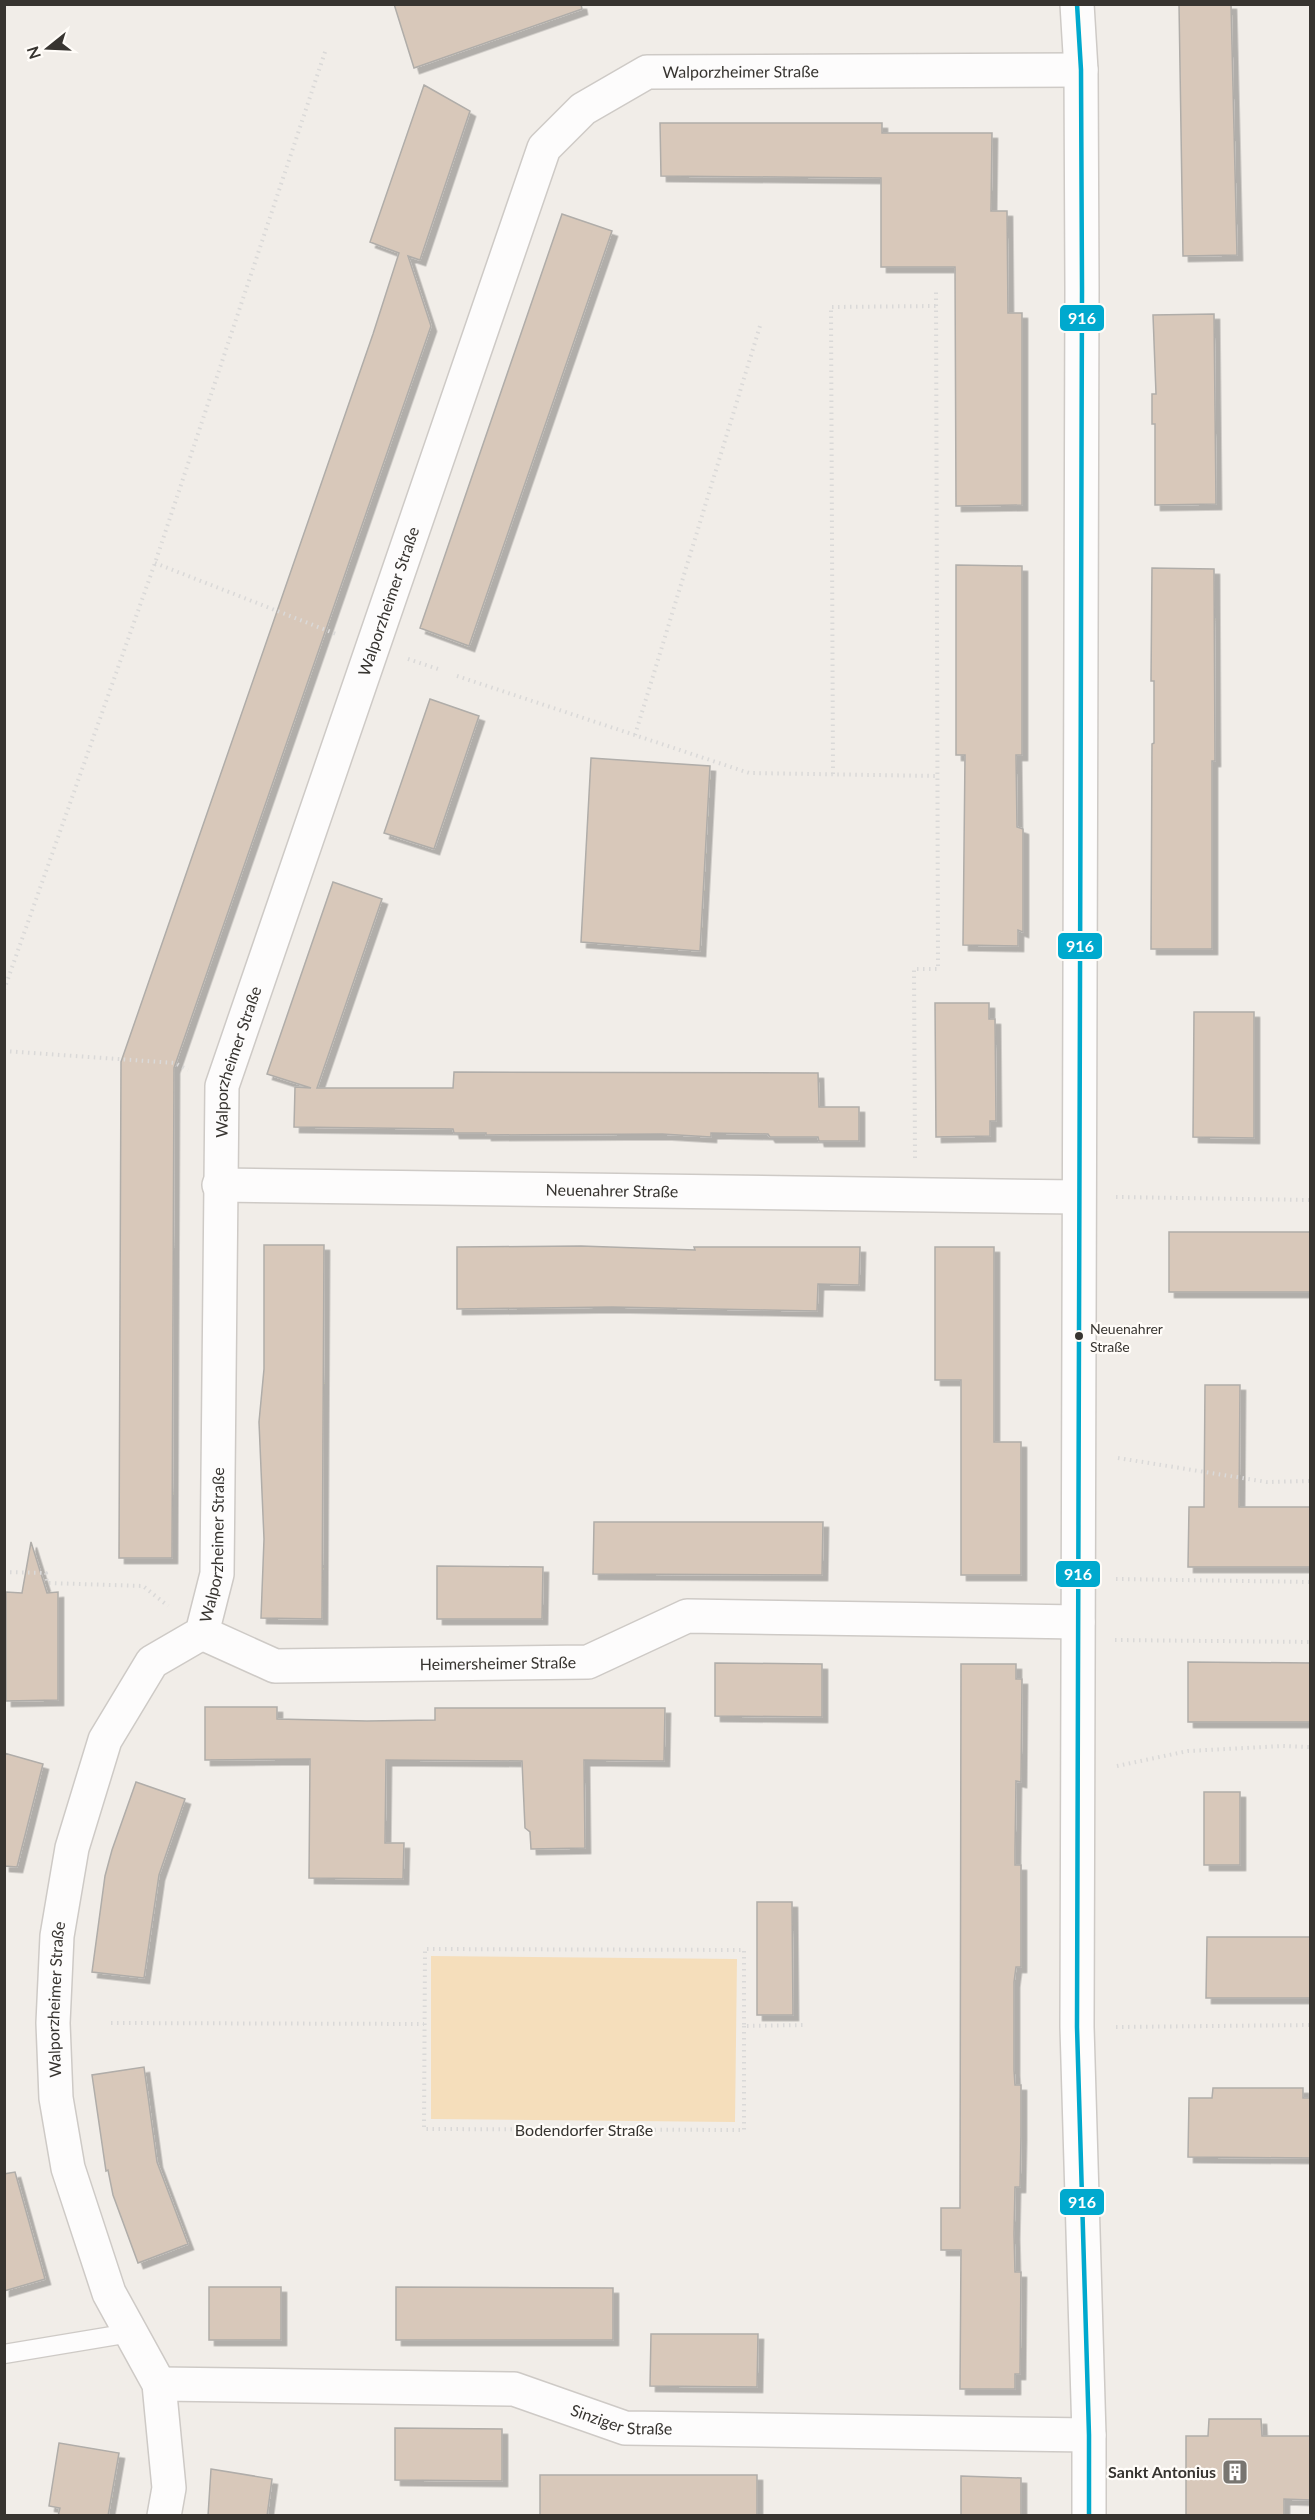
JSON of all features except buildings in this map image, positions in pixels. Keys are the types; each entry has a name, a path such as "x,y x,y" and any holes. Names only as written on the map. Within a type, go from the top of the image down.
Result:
{"street":[{"path":"1077,4 1081,70 1077,2027 1089,2435 1089,2516"},
{"name":"Walporzheimer Straße","path":"164,2516 169,2488 159,2384 109,2293 68,2168 56,2098 53,2023 57,1936 72,1848 105,1740 152,1662 201,1633 217,1574 219,1185 222,1086 544,148 583,109 647,72 1081,70"},
{"name":"Neuenahrer Straße","path":"219,1185 1078,1197"},
{"name":"Heimersheimer Straße","path":"201,1633 275,1666 588,1662 687,1616 1078,1631"},
{"name":"Sinziger Straße","path":"159,2384 513,2389 626,2428 1089,2435"}],"lane":[{"path":"4,2354 130,2333"}],"path":[{"path":"4,990 155,563 326,49"},
{"path":"915,1194 914,969 938,969 936,290"},
{"path":"833,774 831,307 936,306"},
{"path":"635,735 759,326"},
{"path":"155,563 373,648"},
{"path":"457,676 749,773 937,776"},
{"path":"4,1051 175,1063 222,1086"},
{"path":"1078,1197 1311,1200"},
{"path":"1078,1452 1267,1482 1311,1481"},
{"path":"4,1572 46,1573 47,1583 142,1586 201,1633"},
{"path":"1078,1578 1311,1582"},
{"path":"1078,1631 1311,1642"},
{"path":"1078,1773 1188,1751 1283,1746 1311,1747"},
{"name":"Bodendorfer Straße","path":"425,1949 744,1950 744,2026 744,2130 424,2129 425,1949"},
{"path":"111,2024 424,2024"},
{"path":"744,2026 804,2025"},
{"path":"1077,2027 1311,2025"}],"shaded area":[{"path":"431,1956 737,1959 735,2122 431,2119"}],"transit line":[{"name":"916","path":"1077,4 1081,70 1082,289 1077,2027 1089,2435 1089,2516"}],"place":[{"name":"Neuenahrer Straße","path":"1079,1336"},
{"name":"Sankt Antonius","path":"1235,2472"}]}
